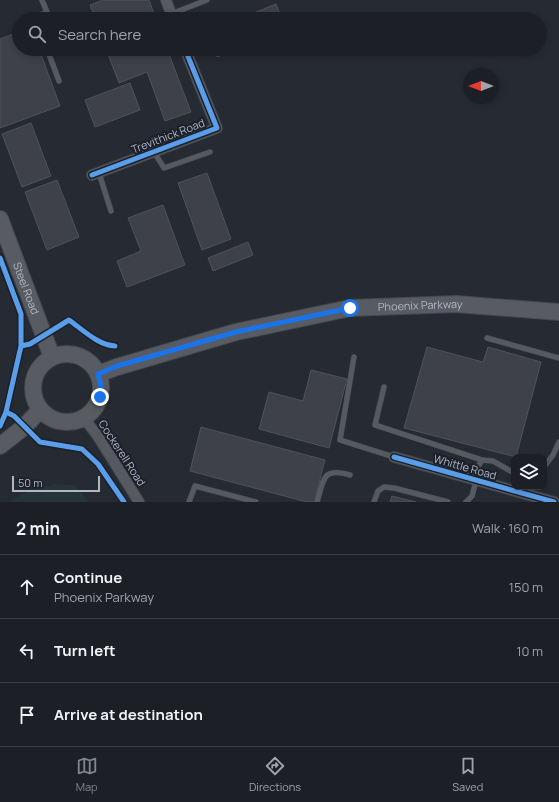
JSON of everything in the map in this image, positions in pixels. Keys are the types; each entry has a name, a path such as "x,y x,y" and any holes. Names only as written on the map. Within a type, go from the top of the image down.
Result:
{"main road":[{"name":"Steel Road","path":"0,218 52,357"},
{"name":"Phoenix Parkway","path":"98,374 117,366 236,332 350,308 456,304 559,312"},
{"path":"64,354 76,355 87,360 95,368 101,386 100,397 95,408 84,418 73,422 61,422 50,418 40,410 34,399 33,388 35,376 41,366 52,357 64,354"},
{"path":"0,446 24,427 40,410"}],"street":[{"path":"166,0 170,12"},
{"name":"Trevithick Road","path":"95,174 216,128 188,56"},
{"name":"Cockerell Road","path":"84,418 139,502"},
{"name":"Whittle Road","path":"394,457 474,480 529,499 554,502"}],"lane":[{"path":"42,0 47,12"},
{"path":"182,12 207,0"},
{"path":"50,56 59,81"},
{"path":"154,152 164,168 210,152"},
{"path":"95,174 111,211"},
{"path":"487,338 559,358"},
{"path":"354,357 340,440 394,457"},
{"path":"384,387 375,425 482,460 493,461 511,470"},
{"path":"547,463 553,455 559,442"},
{"path":"466,502 472,496 474,480 482,460"},
{"path":"317,502 325,477 329,473 338,472 350,475"},
{"path":"189,502 195,486 256,502"},
{"path":"374,502 378,491 384,487 394,488 448,502"}],"shaded area":[{"path":"55,484 75,485 89,502 10,502 21,494"}],"building":[{"path":"103,0 149,0 153,12 92,12 90,5"},
{"path":"276,4 279,12 256,12"},
{"path":"12,35 12,56 42,56 60,106 0,128 0,39"},
{"path":"109,56 170,56 191,112 165,121 147,72 119,83"},
{"path":"130,83 140,110 95,127 85,100"},
{"path":"31,123 51,176 22,187 2,134"},
{"path":"207,173 231,239 202,250 178,183"},
{"path":"57,180 79,237 47,250 25,192"},
{"path":"163,205 185,265 127,287 117,261 141,251 128,218"},
{"path":"248,242 253,255 213,271 208,258"},
{"path":"427,347 483,362 488,347 541,362 517,454 511,454 511,456 404,428"},
{"path":"311,370 347,379 329,448 259,429 269,392 303,401"},
{"path":"201,427 325,460 314,502 307,502 190,471"},
{"path":"392,496 416,502 390,502"}],"cycle path":[{"path":"92,175 217,128 188,56"},
{"path":"0,258 21,314 21,346"},
{"path":"0,426 6,412 21,346 30,344 69,320 97,340 115,346"},
{"path":"6,412 14,416 40,442 82,449 98,464 124,502"},
{"path":"394,457 554,502"}],"route":[{"path":"100,397 101,386 98,374 117,366 236,332 350,308"}]}
